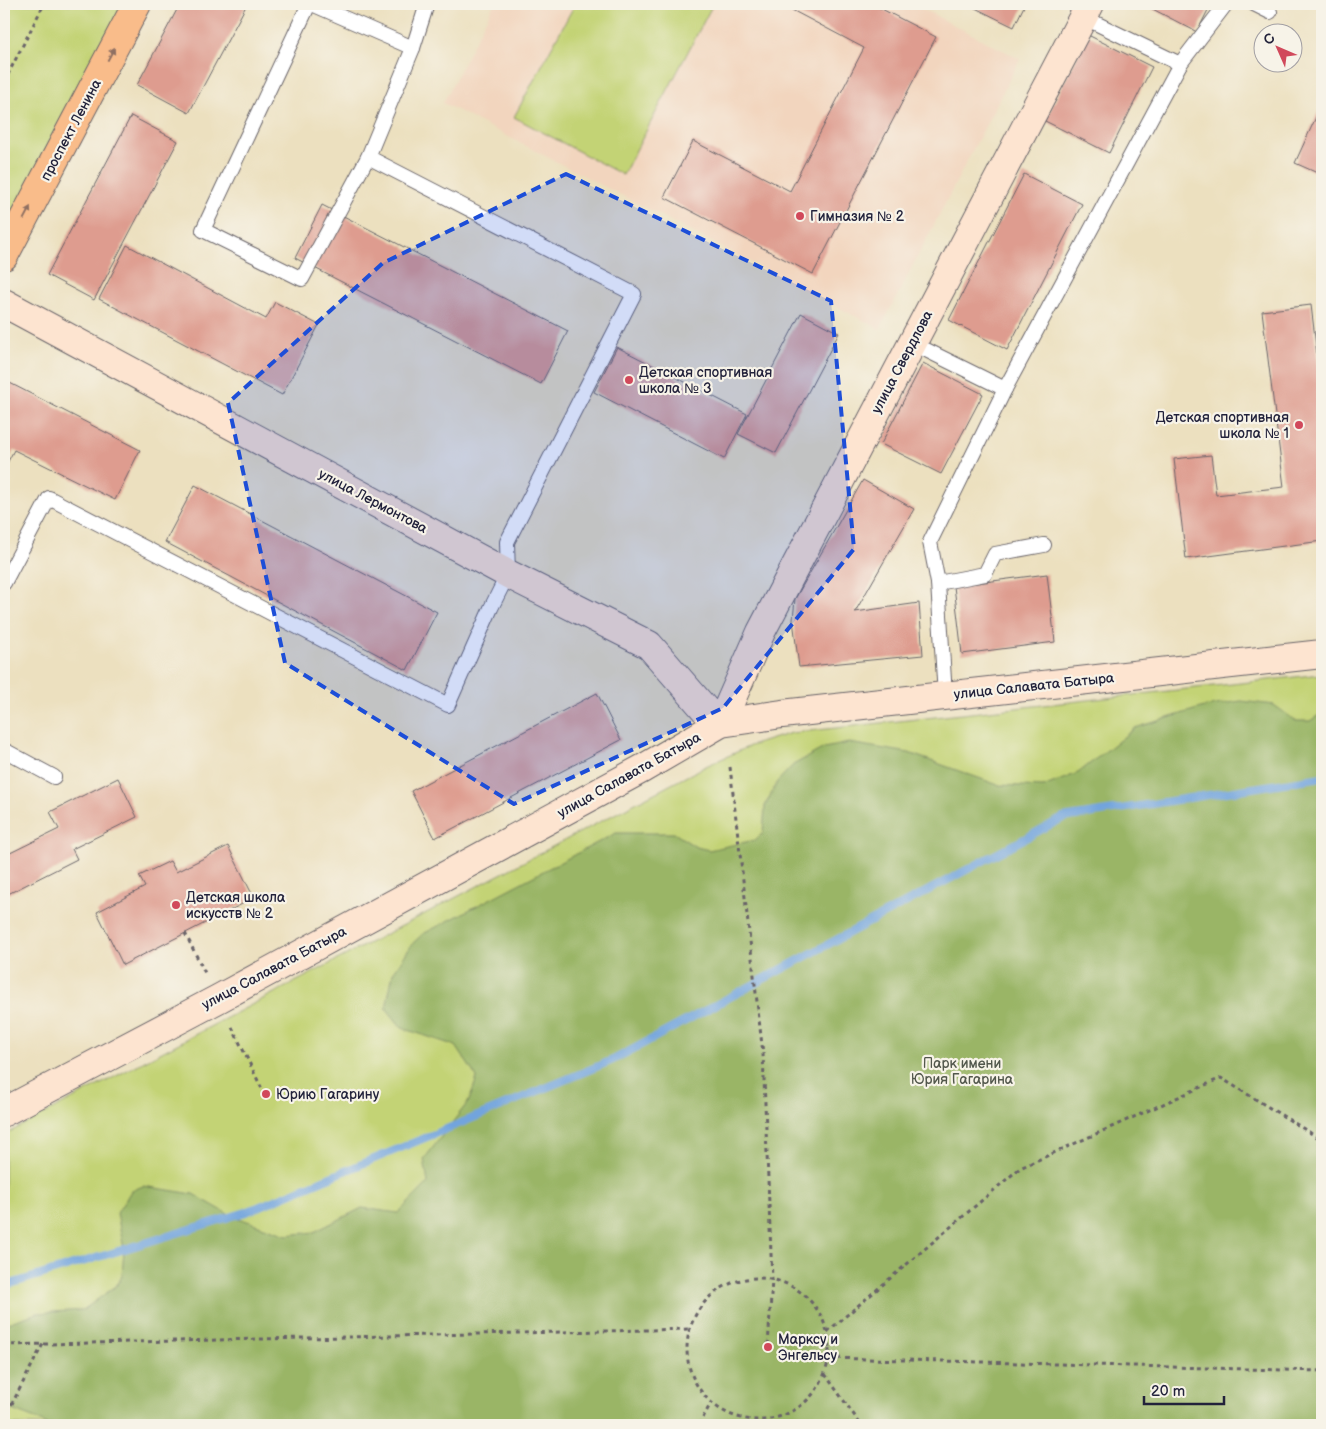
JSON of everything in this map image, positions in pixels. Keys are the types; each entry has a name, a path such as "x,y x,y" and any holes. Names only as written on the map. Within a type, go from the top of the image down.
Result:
{"main road":[{"name":"проспект Ленина","path":"4,256 137,4"}],"street":[{"name":"улица Свердлова","path":"721,724 761,632 1087,11"},
{"name":"улица Лермонтова","path":"4,303 508,574 649,645 709,714 721,724"},
{"name":"улица Салавата Батыра","path":"4,1112 244,985 633,774 721,724 782,714 1322,654"}],"lane":[{"path":"413,48 310,4 203,230 302,279 368,157 413,48 427,4"},
{"path":"945,696 938,583 930,542 1005,389 1180,64 1226,4"},
{"path":"1254,4 1270,12"},
{"path":"1087,11 1180,64"},
{"path":"4,583 50,498 448,705 508,574 507,542 634,294 368,157"},
{"path":"912,343 1005,389"},
{"path":"938,583 985,574 995,554 1044,545"},
{"path":"4,750 54,777"}],"path":[{"path":"4,82 44,4"},
{"path":"730,767 763,1054 772,1279 768,1347"},
{"path":"186,933 206,975"},
{"path":"232,1027 262,1089"},
{"path":"827,1332 1020,1168 1221,1078 1322,1140"},
{"path":"751,1278 772,1279 785,1283 804,1294 819,1312 830,1345 825,1374 813,1394 796,1409 775,1418 752,1420 730,1415 711,1402 698,1387 690,1369 687,1349 690,1329 699,1310 713,1294 731,1283 751,1278"},
{"path":"4,1346 690,1329"},
{"path":"4,1419 42,1344"},
{"path":"829,1358 1322,1372"},
{"path":"825,1374 861,1425"},
{"path":"699,1425 711,1402"}],"highlighted area":[{"path":"566,174 831,301 854,549 723,708 514,804 285,663 228,403 383,263"}],"shaded area":[{"name":"Гимназия № 2","path":"494,4 913,4 1020,59 880,329 443,103"}],"green space":[{"path":"4,4 139,4 4,263"},
{"path":"575,4 713,4 623,175 514,117"},
{"name":"Парк имени Юрия Гагарина","path":"1322,674 1322,1425 4,1425 4,1135 706,766 750,746 791,733"},
{"name":"Парк имени Юрия Гагарина","path":"1241,701 1274,705 1296,721 1310,721 1322,713 1322,1425 46,1425 43,1422 4,1407 4,1324 37,1313 83,1310 116,1286 122,1276 124,1249 117,1213 131,1191 143,1186 193,1194 230,1215 287,1235 314,1232 362,1208 398,1213 428,1183 424,1159 469,1101 477,1078 456,1046 402,1028 386,1008 393,973 413,943 423,934 616,833 674,833 696,847 709,850 755,840 763,833 765,806 777,782 793,765 824,748 849,743 909,753 998,785 1043,787 1078,773 1135,728 1204,707"}],"building":[{"path":"180,4 247,4 189,113 137,85"},
{"path":"795,4 872,4 936,37 813,274 664,197 693,141 790,191 864,48 792,10"},
{"path":"967,4 1025,4 1014,27"},
{"path":"1143,4 1211,4 1197,32"},
{"path":"1088,35 1152,67 1109,153 1045,121"},
{"path":"1322,104 1322,175 1295,163"},
{"path":"131,116 178,141 94,300 47,275"},
{"path":"1024,174 1082,204 1007,350 949,320"},
{"path":"322,205 568,331 541,384 295,258"},
{"path":"127,245 266,319 275,302 319,325 282,395 99,299"},
{"name":"Детская спортивная школа № 1","path":"1311,305 1322,396 1322,541 1186,559 1174,459 1211,455 1216,495 1284,487 1262,311"},
{"path":"801,313 839,333 776,453 738,434"},
{"path":"617,347 747,414 724,459 594,392"},
{"path":"923,363 983,394 941,474 881,444"},
{"path":"4,380 140,450 115,500 14,450 4,469"},
{"path":"863,480 914,509 855,612 919,603 923,655 799,667 793,620 795,599"},
{"path":"195,485 437,612 407,670 165,542"},
{"path":"1047,574 1055,642 962,654 954,586"},
{"path":"597,693 621,740 435,838 411,791"},
{"path":"118,778 137,817 72,849 77,859 4,896 4,856 59,829 50,812"},
{"name":"Детская школа искусств № 2","path":"228,846 254,898 123,965 97,912 145,887 139,876 170,861 176,872"}],"waterway":[{"path":"4,1286 246,1212 613,1060 1063,818 1322,777"}],"place":[{"name":"Гимназия № 2","path":"800,216"},
{"name":"Детская спортивная школа № 3","path":"629,380"},
{"name":"Детская спортивная школа № 1","path":"1299,425"},
{"name":"Детская школа искусств № 2","path":"176,905"},
{"name":"Юрию Гагарину","path":"266,1094"},
{"name":"Марксу и Энгельсу","path":"768,1347"}]}
